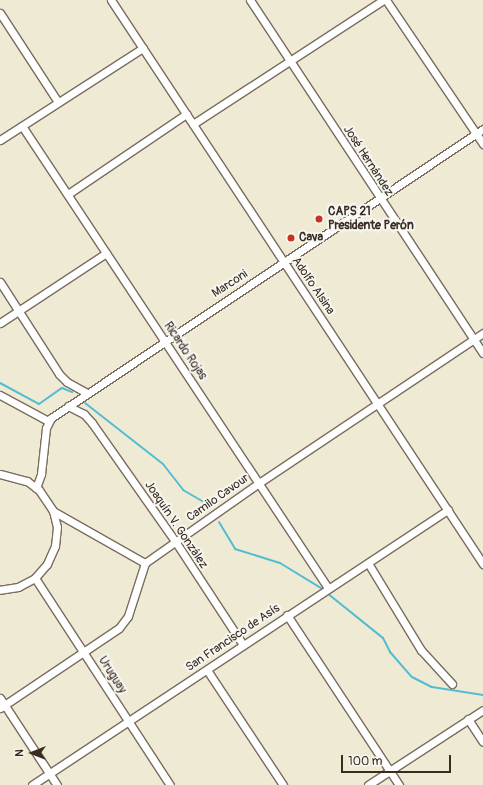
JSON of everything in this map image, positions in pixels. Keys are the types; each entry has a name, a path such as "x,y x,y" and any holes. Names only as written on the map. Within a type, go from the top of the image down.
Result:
{"street":[{"name":"Adolfo Alsina","path":"112,0 142,48 483,564"},
{"name":"José Hernández","path":"250,0 483,353"},
{"path":"193,124 384,0 483,144"},
{"path":"0,12 58,102"},
{"path":"0,140 142,48"},
{"path":"68,194 186,114"},
{"name":"Ricardo Rojas","path":"22,126 259,483 325,590"},
{"name":"Marconi","path":"48,421 164,340 483,129"},
{"path":"0,323 106,253"},
{"path":"0,282 63,379 87,393"},
{"name":"Camilo Cavour","path":"146,563 259,483 483,333"},
{"path":"0,395 48,421 41,474 36,488"},
{"name":"Joaquín V. González","path":"68,406 84,414 92,423 175,541 243,645"},
{"path":"0,474 12,476 36,488 46,499 53,511 57,527 55,546 48,564 35,578 18,587 0,590"},
{"name":"San Francisco de Asís","path":"32,785 448,510"},
{"path":"2,706 84,652 124,623 146,563 53,511"},
{"path":"368,563 421,650 452,684"},
{"name":"Uruguay","path":"35,578 170,785"},
{"path":"287,615 399,785"},
{"path":"207,670 283,785"},
{"path":"0,698 2,706 57,785"},
{"path":"368,785 483,710"},
{"path":"468,719 483,742"}],"waterway":[{"path":"0,383 39,404 62,388 72,392"},
{"path":"85,403 163,464 183,490 211,506"},
{"path":"219,522 235,549 280,563 324,590"},
{"path":"327,593 383,638 390,652 412,677 432,687 483,695"}],"place":[{"name":"CAPS 21 Presidente Perón","path":"319,219"},
{"name":"Cava","path":"291,238"}]}
